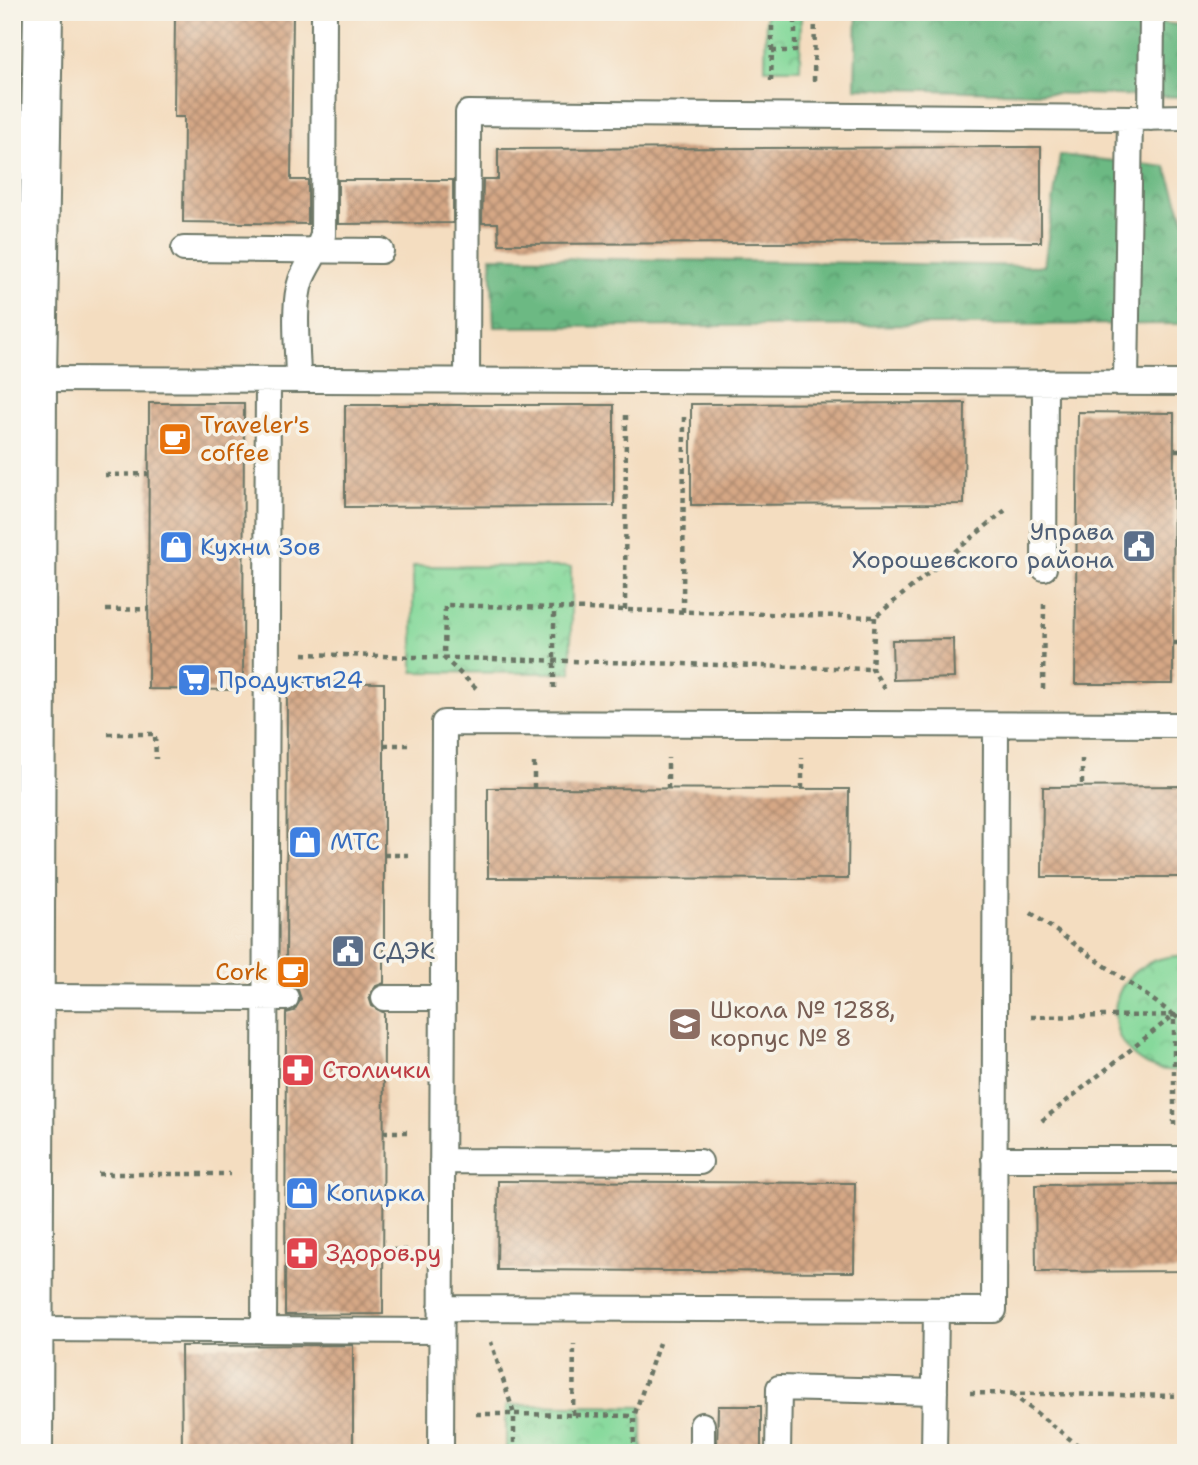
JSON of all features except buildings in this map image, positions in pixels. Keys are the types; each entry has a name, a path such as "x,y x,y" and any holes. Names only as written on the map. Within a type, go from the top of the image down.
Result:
{"main road":[{"path":"33,1453 37,379 43,12"}],"lane":[{"path":"298,380 298,302 301,280 319,250 323,235 324,12"},
{"path":"1126,383 1140,118 1152,12"},
{"path":"467,381 468,113 1186,117"},
{"path":"184,249 381,251"},
{"path":"37,379 1186,383"},
{"path":"264,1330 265,1174 276,998 267,653 268,380"},
{"path":"1044,568 1045,382"},
{"path":"441,1453 444,723 1186,725"},
{"path":"34,1329 264,1330 441,1319 480,1308 994,1310 996,724"},
{"path":"35,998 276,998"},
{"path":"384,998 442,998"},
{"path":"994,1159 1180,1159"},
{"path":"442,1161 700,1162"},
{"path":"934,1453 936,1310"},
{"path":"778,1453 779,1388 935,1392"},
{"path":"702,1425 702,1453"}],"path":[{"path":"771,114 772,12"},
{"path":"772,51 795,51 795,12"},
{"path":"814,114 815,12"},
{"path":"625,610 626,381"},
{"path":"683,612 684,381"},
{"path":"1175,450 1186,450"},
{"path":"105,475 149,474"},
{"path":"514,723 444,658 445,605 875,617 1044,479"},
{"path":"1043,725 1044,568"},
{"path":"553,723 554,608"},
{"path":"106,610 148,609"},
{"path":"875,617 872,669 909,724"},
{"path":"1173,643 1186,643"},
{"path":"267,653 872,669"},
{"path":"108,734 155,734 156,759"},
{"path":"996,888 1186,1024"},
{"path":"994,1159 1174,1015"},
{"path":"1174,1015 1180,1159"},
{"path":"995,1018 1186,1015"},
{"path":"98,1174 265,1174"},
{"path":"480,1308 514,1414 514,1453"},
{"path":"573,1415 574,1309"},
{"path":"634,1453 634,1416 670,1309"},
{"path":"935,1392 1186,1396"},
{"path":"1012,1394 1088,1453"},
{"path":"441,1414 634,1416"}],"green space":[{"path":"766,12 801,12 800,69 765,69"},
{"path":"857,12 1078,12 1186,26 1186,97 855,88"},
{"path":"1060,155 1166,167 1186,227 1186,324 494,327 491,257 1044,266"},
{"path":"413,566 571,567 571,673 413,672"},
{"path":"1175,956 1186,958 1186,1070 1157,1068 1136,1058 1122,1041 1115,1021 1117,999 1127,979 1146,964"},
{"path":"506,1405 642,1407 642,1453 506,1453"}],"place":[{"name":"Traveler's coffee","path":"175,439"},
{"name":"Управа Хорошевского района","path":"1139,546"},
{"name":"Кухни Зов","path":"176,547"},
{"name":"Продукты24","path":"194,680"},
{"name":"МТС","path":"305,842"},
{"name":"СДЭК","path":"348,951"},
{"name":"Cork","path":"293,972"},
{"name":"Школа № 1288, корпус № 8","path":"685,1024"},
{"name":"Столички","path":"298,1070"},
{"name":"Копирка","path":"302,1193"},
{"name":"Здоров.ру","path":"302,1253"}]}
